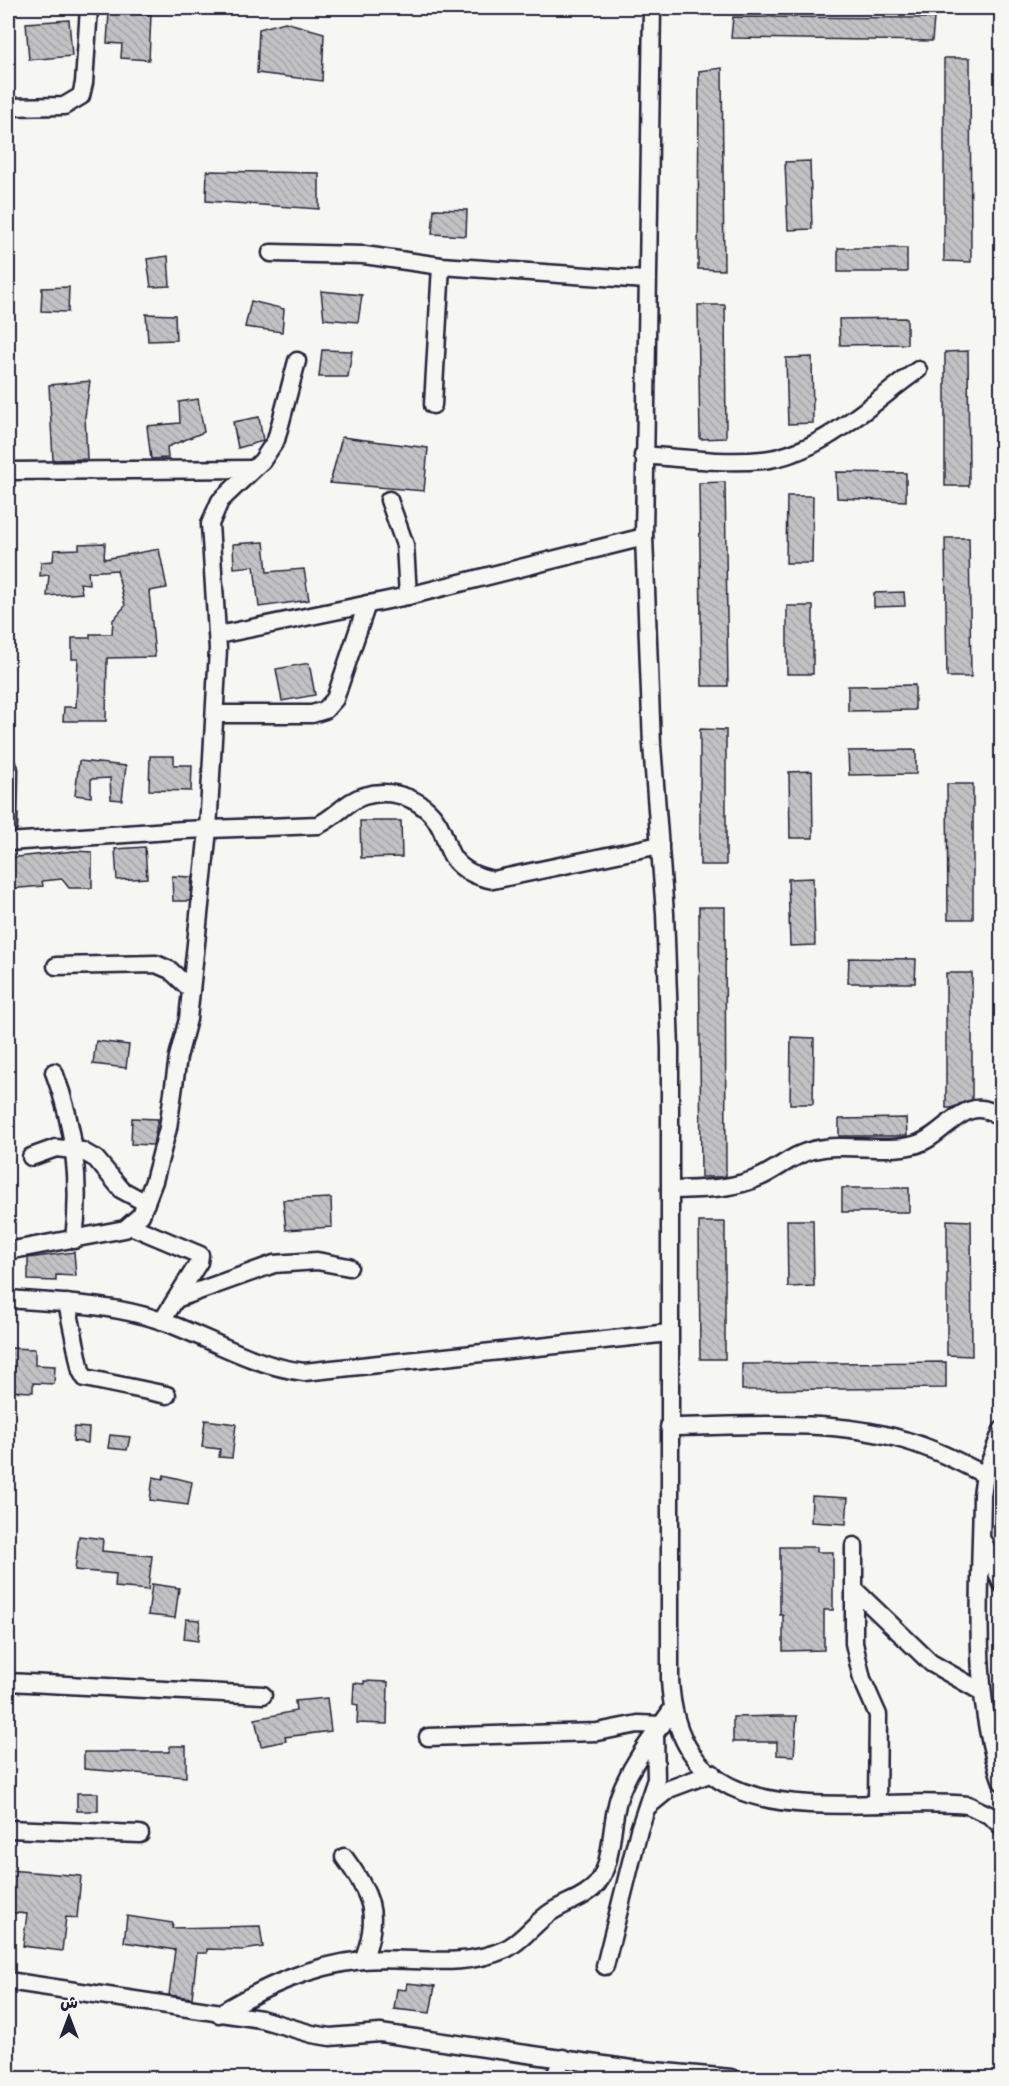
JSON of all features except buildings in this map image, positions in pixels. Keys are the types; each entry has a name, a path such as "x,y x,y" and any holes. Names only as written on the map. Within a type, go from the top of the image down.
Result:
{"street":[{"path":"8,107 64,106 81,96 84,83 89,8"},
{"path":"652,8 643,456 644,537 651,734 668,980 670,1668 673,1708 687,1744 712,1773 741,1793 776,1803 968,1805 981,1809 1001,1822"},
{"path":"271,253 364,255 441,266 646,280"},
{"path":"433,405 441,266"},
{"path":"8,1251 74,1240 131,1226 141,1215 146,1203 168,1128 191,990 208,830 216,714 218,635 210,524 220,501 253,469 276,440 297,361"},
{"path":"643,456 744,461 785,455 822,439 918,370"},
{"path":"8,471 253,469"},
{"path":"389,500 405,545 408,596"},
{"path":"218,635 408,596 644,537"},
{"path":"216,714 304,715 325,710 335,699 367,604"},
{"path":"8,826 9,769"},
{"path":"8,842 318,825 329,820 360,796 392,793 407,797 433,816 453,858 464,870 478,877 493,880 660,845"},
{"path":"56,966 156,964 166,967 191,990"},
{"path":"54,1072 67,1110 75,1149 78,1185 74,1240"},
{"path":"670,1190 709,1189 743,1184 774,1171 799,1155 823,1148 913,1146 930,1138 964,1112 974,1109 985,1110 1002,1119"},
{"path":"31,1157 56,1148 75,1149 96,1159 116,1185 146,1203"},
{"path":"131,1226 200,1256 199,1262 162,1322"},
{"path":"176,1299 274,1264 317,1261 349,1267"},
{"path":"8,1299 121,1310 162,1322 261,1364 304,1372 669,1332"},
{"path":"67,1304 81,1371 85,1378 167,1395"},
{"path":"669,1426 818,1426 861,1430 925,1447 985,1475"},
{"path":"1002,1430 985,1475 982,1537 982,1692 989,1741 1002,1782"},
{"path":"982,1537 1002,1584"},
{"path":"854,1546 856,1661 878,1715 877,1804"},
{"path":"855,1590 931,1663 982,1692"},
{"path":"8,1682 263,1695"},
{"path":"219,2014 267,1986 330,1965 363,1960 452,1962 489,1955 523,1939 548,1915 595,1886 606,1867 611,1824 620,1793 635,1764 673,1708"},
{"path":"428,1737 597,1732 638,1724 658,1729"},
{"path":"605,1965 657,1764 658,1729"},
{"path":"646,1807 669,1789 712,1773"},
{"path":"8,1829 140,1834"},
{"path":"344,1857 365,1886 371,1904 371,1936 363,1960"},
{"path":"8,1981 261,2019 330,2037 381,2033 632,2069 731,2079"},
{"path":"554,2079 562,2058"},
{"path":"562,2058 565,2079"}]}
